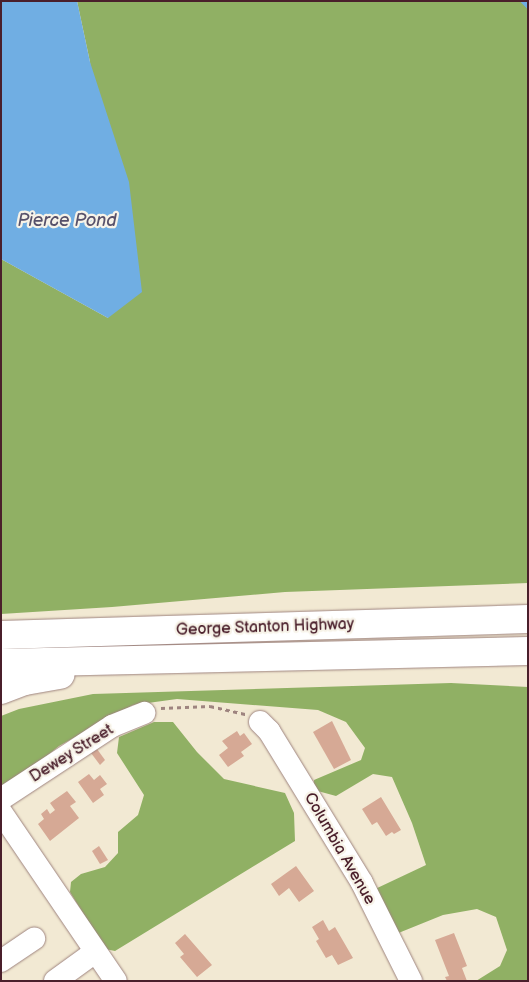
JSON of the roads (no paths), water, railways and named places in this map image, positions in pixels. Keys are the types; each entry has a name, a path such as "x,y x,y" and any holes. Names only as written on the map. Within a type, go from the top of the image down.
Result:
{"highway":[{"name":"George Stanton Highway","path":"1,635 528,619"},
{"name":"George Stanton Highway","path":"1,663 528,651"},
{"path":"1,690 46,676 232,657"}],"street":[{"name":"Dewey Street","path":"1,799 112,726 145,713"},
{"name":"Columbia Avenue","path":"260,722 269,731 362,884 410,981"},
{"path":"1,812 116,981"},
{"path":"1,961 34,939"},
{"path":"55,981 95,952"}],"water":[{"name":"Pierce Pond","path":"1,1 77,1 90,62 129,182 142,292 108,318 1,259"}],"waterway":[{"path":"523,1 528,6"}]}
